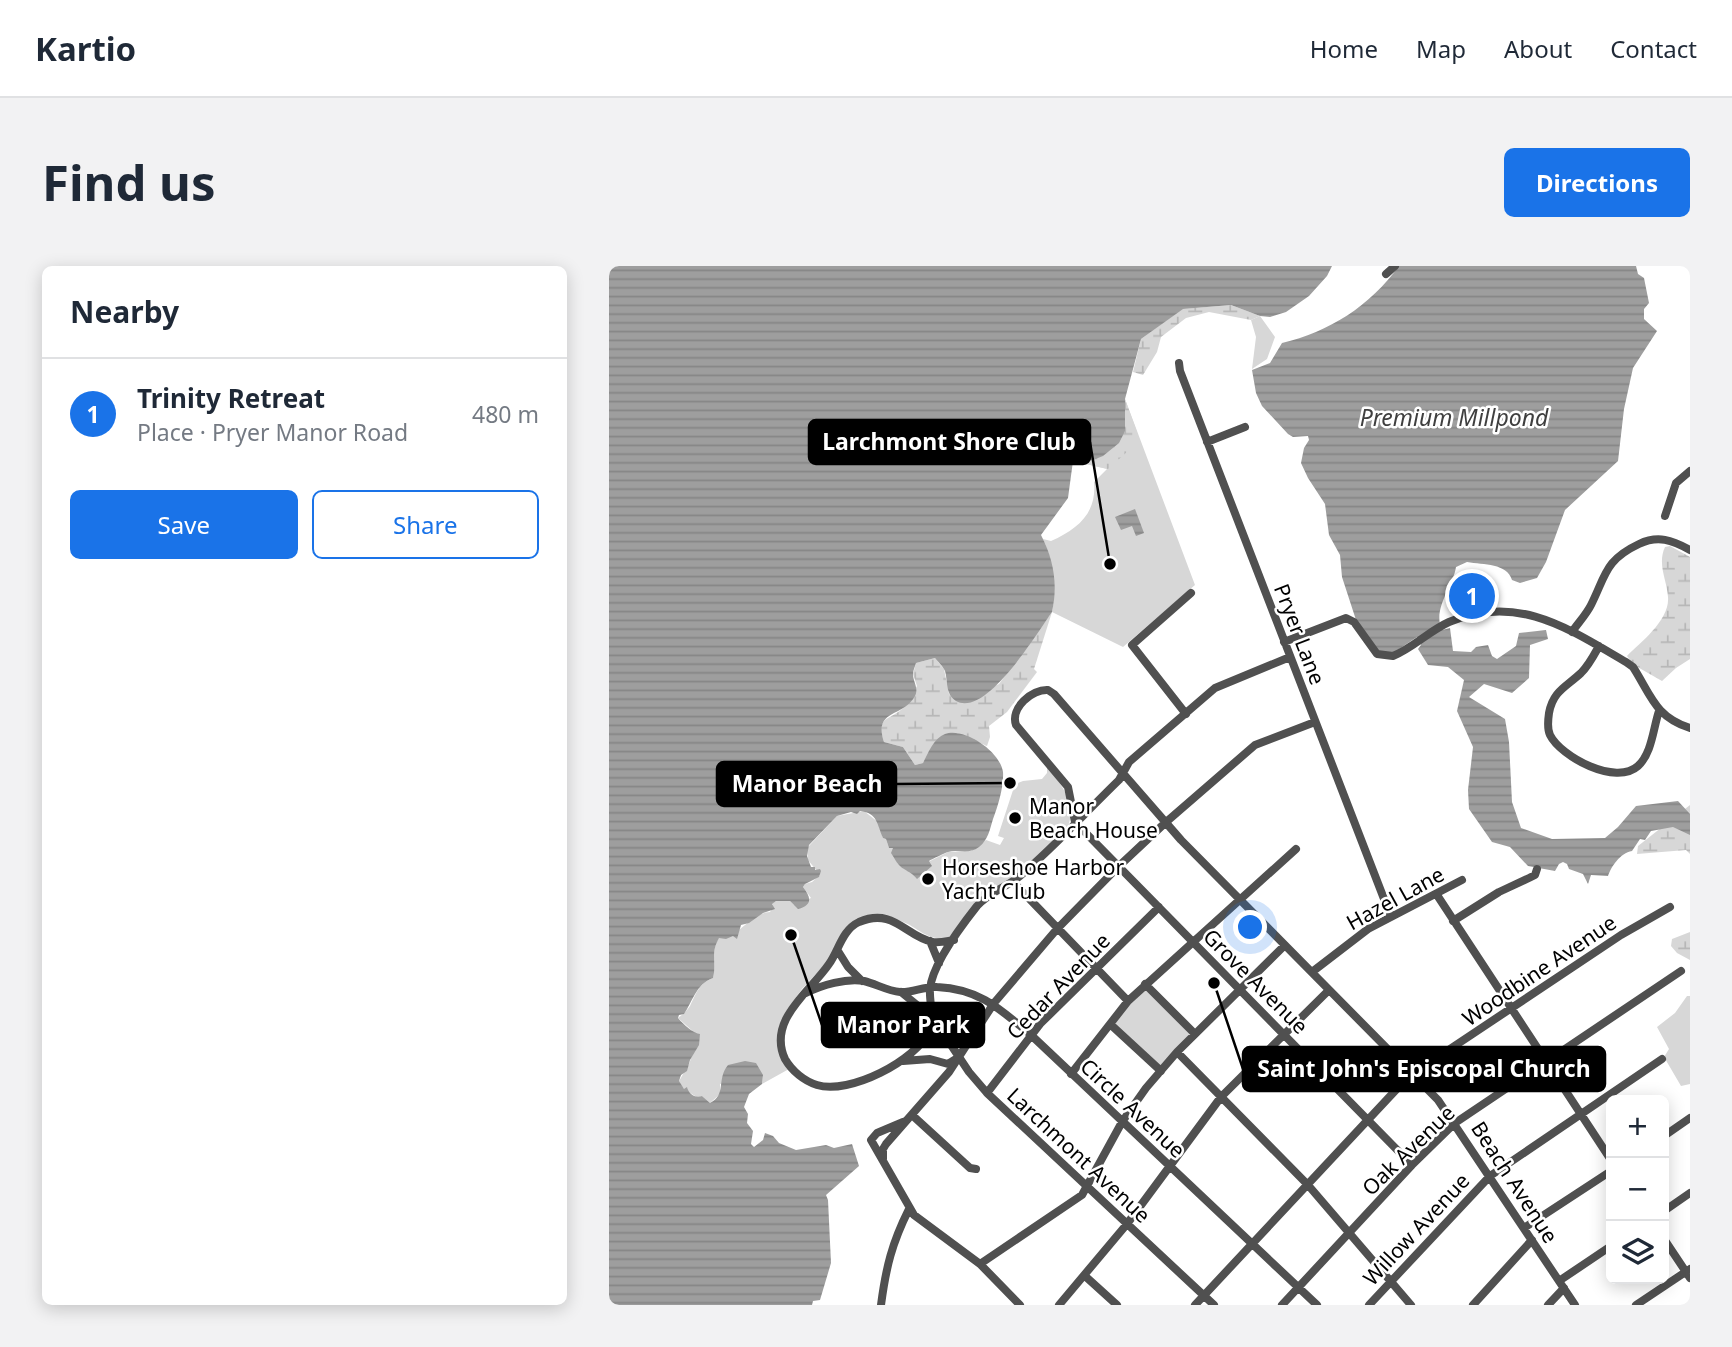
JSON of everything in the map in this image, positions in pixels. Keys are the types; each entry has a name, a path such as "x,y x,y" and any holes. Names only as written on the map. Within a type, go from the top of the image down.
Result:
{"street":[{"path":"1386,274 1395,266"},
{"name":"Pryer Lane","path":"1179,363 1180,372 1391,917"},
{"path":"1207,442 1245,427"},
{"path":"1665,516 1676,483 1690,471"},
{"path":"1572,632 1587,613 1604,575 1619,554 1652,538 1659,538 1690,550"},
{"path":"1186,714 1132,645 1191,593"},
{"path":"1284,642 1346,618 1354,621 1377,654 1385,656 1401,653 1440,626 1461,617 1505,612 1524,613 1550,620 1633,667 1659,712 1690,728"},
{"path":"1599,646 1585,668 1557,691 1553,698 1548,728 1555,741 1586,765 1609,773 1629,772 1639,766 1648,753 1659,712"},
{"path":"939,963 929,942 893,921 879,918 852,927 827,967 803,994 783,1026 780,1041 789,1065 801,1077 819,1086 837,1087 857,1082 903,1060 928,1034 933,1018 930,987 939,963 978,905 1013,882 1119,780 1129,762 1215,688 1231,679 1290,657"},
{"name":"Beach Avenue","path":"1075,822 1067,787 1016,725 1014,719 1017,710 1030,696 1043,690 1052,692 1165,823 1238,900 1438,1100 1576,1305"},
{"path":"883,1159 885,1144 949,1072 994,1003 1057,929 1118,867 1255,745 1315,722"},
{"name":"Grove Avenue","path":"1075,822 1412,1165"},
{"path":"1071,1074 1128,1001 1145,984 1296,849"},
{"path":"1453,921 1499,892 1535,875 1537,869"},
{"name":"Hazel Lane","path":"1312,972 1368,929 1462,880"},
{"path":"1013,882 1128,1001"},
{"path":"1437,895 1610,1158"},
{"name":"Woodbine Avenue","path":"1195,1305 1413,1074 1670,906"},
{"name":"Cedar Avenue","path":"987,1093 1031,1035 1159,907"},
{"path":"929,942 954,940"},
{"path":"980,1264 1082,1195 1122,1122 1161,1071 1285,945"},
{"path":"838,951 848,967 863,981"},
{"name":"Oak Avenue","path":"1282,1305 1412,1165 1455,1123 1681,971"},
{"name":"Circle Avenue","path":"803,994 826,986 863,981 901,992 933,1018"},
{"path":"1145,984 1195,1034"},
{"name":"Circle Avenue","path":"901,992 930,987 973,993 994,1003 1317,1305"},
{"path":"1059,1305 1127,1224 1221,1097 1329,989"},
{"name":"Larchmont Avenue","path":"933,1018 959,1058 987,1093 1214,1305"},
{"path":"1110,1024 1161,1071"},
{"path":"1177,1052 1308,1185 1411,1305"},
{"path":"903,1060 930,1059 949,1064 959,1058"},
{"name":"Willow Avenue","path":"1369,1305 1490,1176 1663,1059"},
{"path":"909,1118 872,1138 872,1144 883,1159 909,1209 980,1264 1020,1305"},
{"path":"909,1118 970,1168 976,1169"},
{"path":"1669,1133 1690,1118"},
{"path":"1524,1228 1606,1174"},
{"path":"1669,1208 1690,1193"},
{"path":"881,1305 886,1269 897,1231 909,1209"},
{"path":"1473,1305 1532,1240"},
{"path":"1636,1305 1689,1273 1669,1246"},
{"path":"1548,1305 1562,1285 1606,1250"},
{"path":"1085,1276 1117,1305"}],"green space":[{"path":"1231,305 1260,316 1251,320 1209,312 1186,318 1161,337 1157,352 1143,375 1133,372 1141,339 1182,309"},
{"path":"1260,316 1275,337 1267,359 1252,369 1256,337 1251,320"},
{"path":"1125,399 1195,585 1123,647 1052,612 1053,575 1043,539 1051,541 1070,531 1089,511 1094,482 1107,469 1073,461"},
{"path":"1125,399 1138,442 1108,469 1073,461 1093,460 1125,431"},
{"path":"1670,546 1690,557 1690,659 1662,681 1634,665 1627,656 1653,630 1664,614 1668,597 1662,560 1665,547"},
{"path":"1052,612 1034,669 1037,672 1007,712 989,726 987,746 957,733 928,753 923,763 915,765 903,747 884,742 881,728 883,723 906,705 917,686 913,674 916,663 935,658 944,669 949,694 960,702 999,684"},
{"path":"1047,767 1069,802 1068,826 1018,875 993,889 949,938 926,935 895,920 854,923 829,960 786,1011 781,1023 789,1069 762,1084 763,1075 720,1084 720,1094 710,1103 702,1096 698,1098 681,1087 679,1081 689,1064 700,1034 696,1034 678,1018 689,1008 701,986 713,978 715,948 719,937 732,935 756,917 770,912 772,903 776,901 790,901 794,905 811,898 803,887 820,875 808,860 807,848 837,816 864,811 878,822 883,838 889,848 893,848 898,863 910,871 948,852 971,851 986,840 1000,845 1004,838 998,836 1015,784 1042,779 1047,773"},
{"path":"1690,805 1690,854 1686,850 1637,854 1638,846"},
{"path":"1690,932 1690,960 1671,946 1672,939"},
{"path":"1146,986 1193,1035 1160,1069 1112,1024"},
{"path":"1687,996 1690,996 1690,1084 1681,1086 1664,1057 1669,1049 1657,1027 1675,1013"}],"water":[{"path":"609,266 1332,266 1327,276 1309,296 1286,312 1270,317 1231,305 1183,309 1141,339 1125,399 1125,431 1119,443 1103,456 1093,460 1073,461 1068,498 1041,535 1052,563 1055,592 1052,612 1035,637 996,686 982,697 968,703 952,698 948,691 945,671 935,658 916,663 913,674 915,696 904,708 886,719 882,731 884,742 903,747 915,765 923,763 929,750 941,736 953,733 971,737 995,756 1003,772 1002,790 988,834 982,844 971,851 952,851 929,861 932,866 917,879 897,862 891,853 893,848 889,848 874,817 860,811 857,814 851,812 837,816 809,845 807,856 811,867 821,871 819,877 803,887 809,897 808,903 798,909 790,901 776,901 772,904 775,909 741,925 737,939 733,936 719,938 715,949 713,978 703,984 684,1014 679,1015 678,1018 686,1026 700,1034 699,1045 687,1071 681,1075 679,1081 692,1095 702,1096 710,1103 715,1099 728,1065 745,1061 756,1063 763,1075 762,1084 749,1094 744,1107 748,1114 747,1123 753,1131 751,1144 754,1147 763,1140 765,1133 796,1150 852,1144 859,1166 826,1195 831,1263 820,1300 813,1301 812,1305 609,1305"},
{"name":"Premium Millpond","path":"1399,266 1636,266 1638,274 1644,278 1649,303 1644,309 1644,319 1657,331 1633,368 1624,409 1618,461 1565,510 1546,562 1537,578 1520,583 1512,580 1505,570 1500,568 1467,562 1456,567 1440,614 1442,630 1450,628 1453,651 1471,652 1476,647 1488,645 1492,656 1497,659 1516,646 1519,633 1546,630 1548,639 1530,645 1529,678 1512,693 1484,684 1469,697 1505,719 1512,802 1521,828 1552,839 1605,838 1636,806 1678,801 1690,814 1690,835 1673,827 1651,831 1645,840 1640,839 1632,851 1620,857 1608,876 1591,875 1588,884 1583,874 1569,869 1563,862 1555,871 1528,866 1510,847 1492,842 1469,809 1468,790 1473,747 1457,711 1464,680 1448,667 1428,665 1418,649 1421,645 1417,637 1393,653 1377,651 1356,620 1342,577 1340,555 1329,535 1325,504 1301,463 1308,436 1293,437 1288,434 1262,406 1256,393 1252,370 1270,363 1282,343 1316,332 1347,315 1375,293"},
{"path":"1135,509 1144,533 1136,536 1132,526 1121,530 1115,517"}],"place":[{"name":"Larchmont Shore Club","path":"1110,564"},
{"name":"Trinity Retreat","path":"1472,596"},
{"name":"Manor Beach","path":"1010,783"},
{"name":"Manor Beach House","path":"1015,818"},
{"name":"Horseshoe Harbor Yacht Club","path":"928,879"},
{"name":"Manor Park","path":"791,935"},
{"name":"Saint John's Episcopal Church","path":"1214,983"}]}
